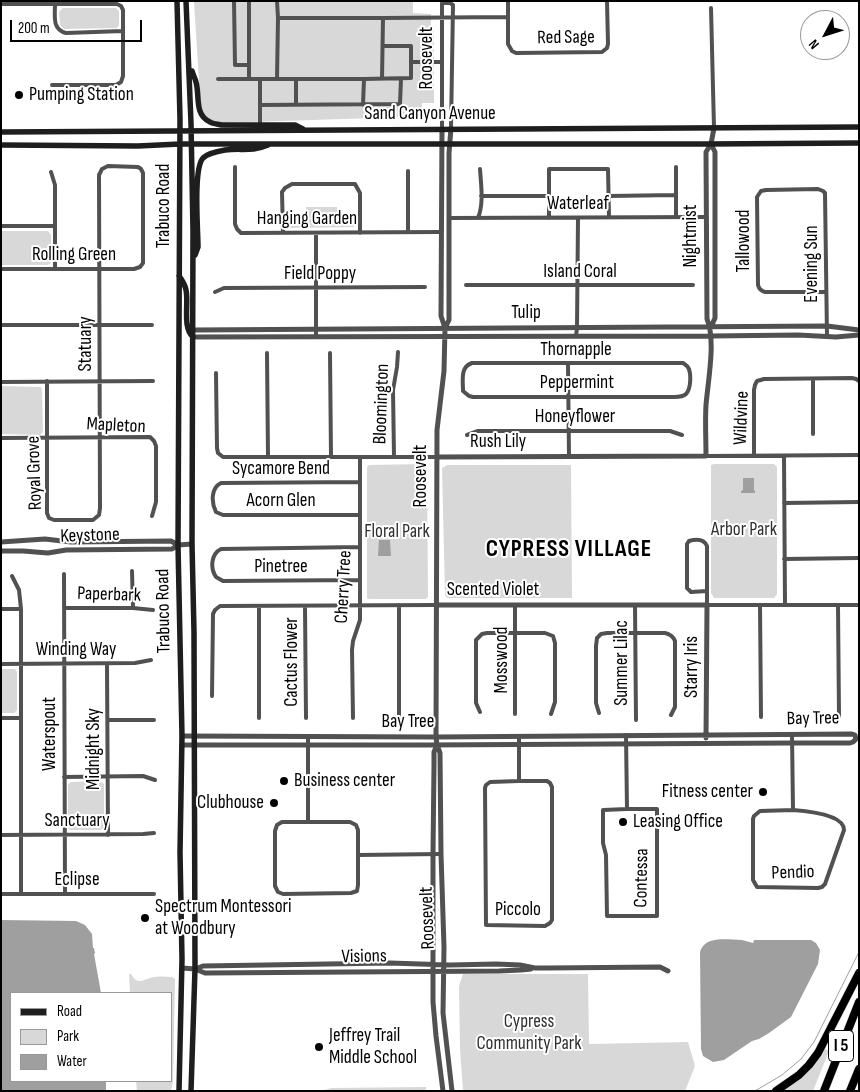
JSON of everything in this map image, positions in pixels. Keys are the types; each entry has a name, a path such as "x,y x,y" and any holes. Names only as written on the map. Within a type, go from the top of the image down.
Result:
{"highway":[{"path":"776,1091 809,1065 818,1052 859,974"},
{"name":"I 5","path":"824,1091 859,1002"},
{"name":"I 5","path":"850,1091 859,1068"}],"main road":[{"name":"Trabuco Road","path":"177,1 180,130 178,544 182,736 180,852 182,968 179,1091"},
{"path":"186,1 190,66 196,83 199,107 203,117 210,122 222,125 295,125 304,130"},
{"name":"Trabuco Road","path":"190,66 193,259 192,544 195,969 191,1091"},
{"name":"Sand Canyon Avenue","path":"1,132 859,127"},
{"name":"Sand Canyon Avenue","path":"1,145 859,143"},
{"path":"193,259 198,248 198,169 202,160 207,155 225,150 258,149 271,144"},
{"path":"179,276 187,292 187,327 193,337"}],"street":[{"path":"234,1 234,65 249,65"},
{"path":"249,1 250,79"},
{"path":"277,1 277,79"},
{"name":"Red Sage","path":"508,1 508,44 512,52 516,53 602,52 607,48 608,44 607,1"},
{"name":"Roosevelt","path":"445,328 441,316 442,3 450,3 453,5 453,18 449,144 449,320 444,336 444,371 436,430 436,737 440,753 444,946 443,1013 452,1091"},
{"path":"1,4 118,4 122,6 123,76 121,82 116,85 52,85"},
{"path":"56,4 55,22 61,32 123,32"},
{"name":"Nightmist","path":"710,8 714,128 711,144 706,152 706,217 707,319 711,327"},
{"path":"278,18 508,18"},
{"path":"382,79 383,18"},
{"path":"218,79 411,78 411,46 383,46"},
{"path":"411,62 442,62"},
{"path":"260,105 400,104 401,78"},
{"path":"260,79 260,125"},
{"path":"296,79 296,105"},
{"path":"364,79 364,104"},
{"name":"Nightmist","path":"706,456 706,405 710,374 710,336 715,318 715,152 711,144"},
{"name":"Rolling Green","path":"1,269 100,269 137,268 142,266 143,173 138,167 108,166 103,168"},
{"name":"Hanging Garden","path":"235,167 235,224 237,229 244,234 441,232"},
{"path":"676,167 676,217"},
{"name":"Statuary","path":"95,520 99,515 100,508 99,175 103,168"},
{"path":"478,218 481,196 480,169"},
{"path":"549,218 549,169 608,169 609,218"},
{"path":"408,171 408,232"},
{"path":"51,172 55,185 55,269"},
{"path":"283,233 282,192 285,188 292,184 355,184 360,193 360,233"},
{"name":"Evening Sun","path":"759,193 766,190 818,189 824,192 826,198 827,336"},
{"name":"Tallowood","path":"759,193 757,197 758,285 760,289 765,292 826,292"},
{"path":"481,196 549,196"},
{"path":"608,196 676,196"},
{"name":"Waterleaf","path":"449,218 706,217"},
{"path":"576,336 578,218"},
{"path":"1,226 55,226"},
{"path":"316,233 316,336"},
{"name":"Island Coral","path":"466,285 693,285"},
{"name":"Field Poppy","path":"215,292 226,288 425,288"},
{"path":"1,325 152,325"},
{"name":"Tulip","path":"193,330 827,326 859,330"},
{"name":"Tulip","path":"193,337 798,335 836,337 859,335"},
{"name":"Bloomington","path":"394,457 394,390 398,352"},
{"path":"267,353 268,457"},
{"path":"330,353 331,457"},
{"name":"Thornapple","path":"463,382 465,366 472,363 683,363 688,368 689,380"},
{"path":"568,364 569,457"},
{"name":"Rush Lily","path":"216,373 217,448 220,456 226,458 859,456"},
{"path":"813,434 813,379 852,378 859,381"},
{"name":"Wildvine","path":"754,456 754,390 758,381 764,379 813,379"},
{"name":"Peppermint","path":"463,382 463,391 469,396 681,396 689,390 689,380"},
{"name":"Royal Grove","path":"47,381 48,515 52,520 56,521 95,520"},
{"path":"1,382 153,381"},
{"name":"Honeyflower","path":"467,435 478,431 670,431 682,434"},
{"name":"Mapleton","path":"1,438 150,438 156,446 156,502 152,516"},
{"path":"784,456 785,605"},
{"name":"Cherry Tree","path":"353,718 352,650 353,640 360,620 360,457"},
{"name":"Sycamore Bend","path":"213,499 214,489 221,483 360,482"},
{"name":"Acorn Glen","path":"213,499 214,509 223,515 360,515"},
{"path":"784,503 859,502"},
{"name":"Keystone","path":"1,542 45,539 71,542 172,542 192,544"},
{"name":"Starry Iris","path":"706,743 707,605 707,591 707,546 702,540 692,540 687,544 687,588 691,592 707,591"},
{"name":"Keystone","path":"1,551 48,553 66,550 172,549 178,544"},
{"name":"Pinetree","path":"360,547 221,548 217,551 213,564 214,575 223,580 360,580"},
{"path":"784,558 859,558"},
{"path":"132,571 133,608"},
{"name":"Waterspout","path":"64,574 65,894"},
{"path":"12,576 19,590 21,609 21,894"},
{"path":"399,605 399,718"},
{"name":"Mosswood","path":"515,605 515,714"},
{"name":"Summer Lilac","path":"635,605 636,720"},
{"path":"760,605 760,717"},
{"path":"838,605 839,716"},
{"name":"Scented Violet","path":"212,696 213,612 220,606 859,605"},
{"path":"259,606 259,718"},
{"name":"Cactus Flower","path":"305,606 306,718"},
{"name":"Paperbark","path":"64,608 133,608 153,610"},
{"path":"1,609 21,609"},
{"path":"480,712 476,703 476,640 487,633 515,633 545,634 552,636 554,639 555,702 551,714"},
{"path":"599,712 596,703 597,638 607,633 665,633 674,637 675,641 675,707 671,716"},
{"name":"Winding Way","path":"1,664 135,664 151,660"},
{"name":"Midnight Sky","path":"107,664 108,834"},
{"path":"1,718 21,718"},
{"path":"108,720 154,720"},
{"name":"Bay Tree","path":"182,736 436,737 852,734 856,739 850,743 792,744 182,745"},
{"path":"626,735 627,809"},
{"path":"792,735 793,810"},
{"path":"308,736 308,822"},
{"path":"519,736 519,782"},
{"name":"Roosevelt","path":"437,745 434,752 433,1002 443,1091"},
{"path":"64,776 143,776 155,780"},
{"name":"Piccolo","path":"547,781 552,787 552,920 545,926 486,925 485,788 486,784 490,782 519,782 547,781"},
{"name":"Contessa","path":"627,809 657,809 657,916 606,916 606,858 603,843 603,810 627,809"},
{"name":"Pendio","path":"793,810 823,814 843,823 844,830 825,884 818,888 757,887 753,880 754,816 760,811 793,810"},
{"path":"282,822 308,822 350,822 356,825 358,830 358,885 356,891 351,894 283,894 278,892 275,886 275,831 277,825 282,822"},
{"name":"Sanctuary","path":"1,835 154,833"},
{"path":"358,855 441,854"},
{"name":"Eclipse","path":"1,894 154,894"},
{"name":"Visions","path":"195,969 204,966 433,964 520,965 535,968"},
{"name":"Visions","path":"182,968 195,969 205,973 361,973 521,970 535,968 660,967 668,971"}],"green space":[{"path":"194,1 413,1 413,13 431,14 431,28 434,31 434,103 422,103 422,112 407,112 406,117 219,123 213,121 206,117 201,107"},
{"path":"63,8 116,8 119,11 119,25 117,28 64,29 60,25 59,12"},
{"path":"306,207 337,207 337,220 355,220 355,225 354,227 289,228 287,221 306,220"},
{"path":"1,231 48,231 51,235 50,264 1,265"},
{"path":"1,386 41,387 43,432 40,435 1,434"},
{"name":"Floral Park","path":"425,464 427,467 428,597 426,599 369,599 367,598 367,467 369,465"},
{"name":"Arbor Park","path":"774,464 777,467 777,594 774,598 714,598 711,593 711,465"},
{"path":"447,465 571,465 572,598 447,598 445,595 442,468"},
{"path":"1,669 15,669 17,672 17,710 14,713 1,713"},
{"path":"100,781 104,784 104,828 100,830 70,830 68,824 68,784 71,782"},
{"path":"129,974 139,981 159,977 172,977 175,979 173,1081 171,1091 137,1091 136,1082 172,1082 172,992 130,992"},
{"name":"Cypress Community Park","path":"463,974 588,974 589,1044 688,1042 695,1066 685,1091 463,1091 459,986"},
{"path":"824,1048 829,1051 813,1091 782,1091"},
{"path":"426,1087 426,1091 321,1091 331,1088"}],"water":[{"path":"743,478 754,478 755,493 741,493 743,490"},
{"path":"379,540 390,540 391,556 378,556"},
{"path":"1,920 76,921 85,925 92,934 101,992 10,992 10,1082 106,1082 106,1091 1,1091"},
{"path":"723,939 742,940 753,943 754,940 811,940 816,943 820,950 818,964 791,1017 769,1033 752,1041 724,1060 713,1062 703,1056 701,1049 700,952 707,943 712,941"}],"waterway":[{"path":"755,1091 782,1075 801,1059 814,1042 859,952"}],"place":[{"name":"Pumping Station","path":"19,95"},
{"name":"Business center","path":"284,781"},
{"name":"Fitness center","path":"763,792"},
{"name":"Clubhouse","path":"274,803"},
{"name":"Leasing Office","path":"623,822"},
{"name":"Spectrum Montessori at Woodbury","path":"145,918"},
{"name":"Jeffrey Trail Middle School","path":"319,1047"}],"district":[{"name":"CYPRESS VILLAGE","path":"569,550"}]}
